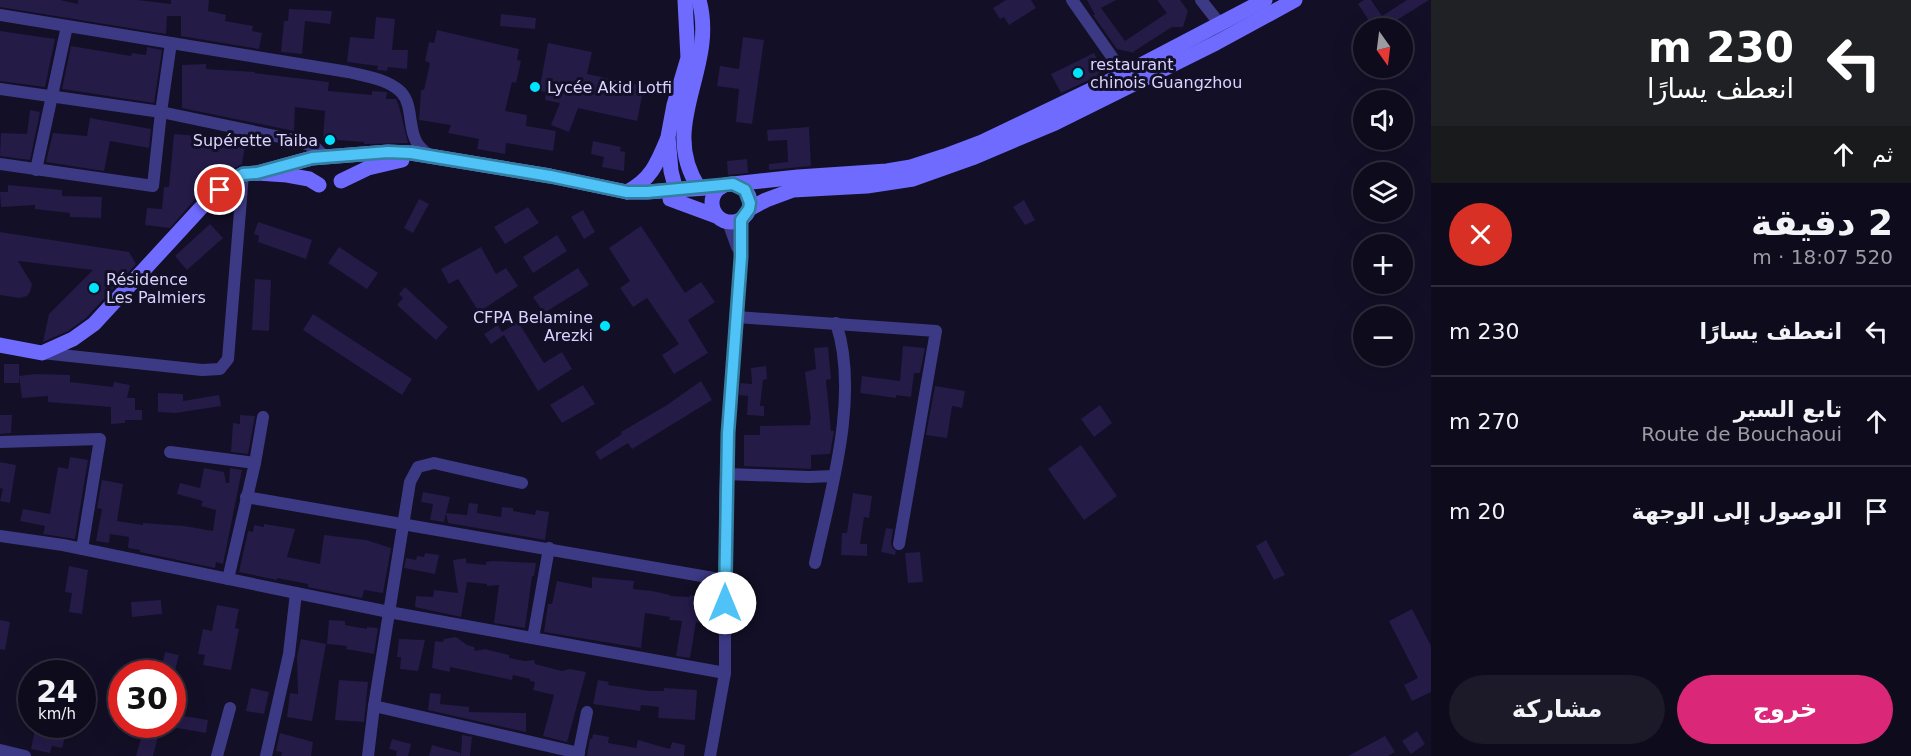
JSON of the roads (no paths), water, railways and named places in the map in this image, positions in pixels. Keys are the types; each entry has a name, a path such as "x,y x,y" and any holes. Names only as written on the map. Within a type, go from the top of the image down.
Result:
{"main road":[{"path":"627,192 648,178 668,137 674,105 688,58 685,0"},
{"path":"699,0 702,35 701,61 682,138 686,162 699,188"},
{"path":"677,196 699,188 911,167 982,142 1124,75 1265,0"},
{"path":"0,345 42,353 73,339 94,324 210,198 250,174 312,158 388,152 411,153 550,176 627,192 677,196 733,217 766,200 793,190 867,186 913,179 963,161 1055,123 1216,43 1295,0"},
{"path":"668,137 669,158 677,196"},
{"path":"319,185 313,172 318,162 326,158 340,165 343,170 341,181"},
{"path":"250,174 287,174 309,179 328,188 368,168 385,163 432,158"},
{"path":"727,185 745,190 749,196 733,217 711,203 716,191 727,185"}],"street":[{"path":"1072,0 1124,75"},
{"path":"1201,0 1219,23"},
{"path":"0,15 348,72 381,81 400,92 407,103 412,133 417,144 432,158"},
{"path":"36,170 67,26"},
{"path":"0,164 153,186 171,43"},
{"path":"0,89 161,112 299,141 316,148 326,158"},
{"path":"42,353 179,368 220,369 228,360 250,174"},
{"path":"711,756 725,673 726,474 741,257 733,217"},
{"path":"737,317 936,331 899,544"},
{"path":"815,563 842,441 845,402 843,342 836,323"},
{"path":"228,579 255,463 263,417"},
{"path":"0,442 100,439 82,549"},
{"path":"170,452 255,463"},
{"path":"368,756 402,525 412,476 423,465 434,463 522,483"},
{"path":"726,474 834,476"},
{"path":"246,497 725,580"},
{"path":"0,536 82,549 389,612 725,673"},
{"path":"533,638 549,548"},
{"path":"266,756 289,654 296,593"},
{"path":"374,706 578,754 587,712"},
{"path":"217,756 230,708"},
{"path":"0,750 25,756"}],"place":[{"name":"restaurant chinois Guangzhou","path":"1078,73"},
{"name":"Lycée Akid Lotfi","path":"535,87"},
{"name":"Supérette Taiba","path":"330,140"},
{"name":"Résidence Les Palmiers","path":"94,288"},
{"name":"CFPA Belamine Arezki","path":"605,326"}]}
